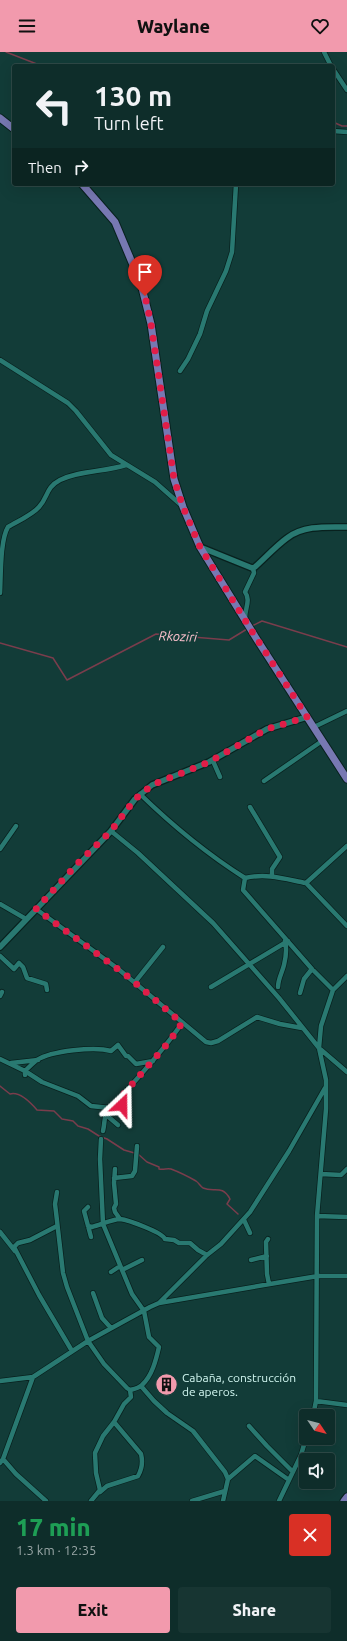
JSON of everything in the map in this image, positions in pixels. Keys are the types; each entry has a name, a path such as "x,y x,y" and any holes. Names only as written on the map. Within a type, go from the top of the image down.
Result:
{"main road":[{"path":"0,118 12,127"},
{"path":"84,186 115,222 143,290 151,324 174,479 183,507 200,547 256,638 347,778"},
{"path":"344,1501 347,1497"}],"street":[{"path":"324,52 330,64"},
{"path":"335,72 347,90"},
{"path":"335,131 347,132"},
{"path":"180,371 188,359 198,338 210,302 230,262 232,252 236,186"},
{"path":"0,360 68,403 76,411 107,452 155,482 183,507"},
{"path":"0,593 1,557 5,532 8,527 36,510 46,496 50,487 66,477 88,472 113,469 126,465"},
{"path":"247,623 245,612 248,596 245,592 254,573 254,568 287,538 300,531 311,528 347,527"},
{"path":"200,547 254,568"},
{"path":"314,727 347,711"},
{"path":"0,947 80,861 111,831 140,794 152,785 213,761 267,729 307,717"},
{"path":"264,781 322,741"},
{"path":"213,761 220,777"},
{"path":"140,794 175,827 215,859 245,878 257,875 272,876 306,883 347,926"},
{"path":"250,807 280,857 272,869 272,876"},
{"path":"0,849 16,826"},
{"path":"111,831 138,853 213,923 279,998 319,1048 347,1072"},
{"path":"306,883 347,846"},
{"path":"245,878 243,890 286,941 333,990"},
{"path":"0,904 26,919"},
{"path":"36,909 135,982 206,1042 211,1043 218,1041 257,1017 280,1024 302,1028"},
{"path":"211,987 286,941"},
{"path":"278,987 278,980 285,961 286,941"},
{"path":"135,982 163,947"},
{"path":"0,956 14,969 19,963 23,967 27,978 46,984 47,990"},
{"path":"300,993 304,979 312,969"},
{"path":"314,1409 316,1400 318,1276 317,1216 326,1110 326,1080 319,1048 321,1026 333,990 347,976"},
{"path":"104,1114 142,1074 169,1042 182,1023"},
{"path":"11,1064 82,1049 101,1049 111,1051 118,1045 126,1056 128,1056 136,1064 142,1074"},
{"path":"0,1059 42,1082 78,1096 91,1106 110,1108"},
{"path":"25,1073 39,1059"},
{"path":"136,1064 153,1061"},
{"path":"0,1381 33,1377 88,1340 158,1303 207,1255 221,1244 244,1220 289,1151 326,1087"},
{"path":"121,1097 126,1114"},
{"path":"100,1107 104,1114 118,1125"},
{"path":"103,1131 105,1122 104,1114"},
{"path":"101,1139 100,1159 103,1224 132,1294 144,1311 149,1337 159,1347 148,1377 141,1386 130,1390"},
{"path":"114,1178 132,1176 137,1146"},
{"path":"115,1169 115,1212 120,1219"},
{"path":"321,1174 341,1174 347,1169"},
{"path":"57,1192 55,1204 57,1226 67,1287 88,1340 104,1364 130,1390 131,1397 103,1436 95,1452 96,1473 100,1492"},
{"path":"88,1207 84,1210 91,1237"},
{"path":"317,1216 347,1216"},
{"path":"88,1226 92,1227 120,1219 154,1230 164,1236 165,1239 190,1244 207,1255"},
{"path":"244,1220 250,1232"},
{"path":"16,1252 14,1247 18,1243 30,1240 57,1226"},
{"path":"0,1232 16,1252 72,1351"},
{"path":"268,1239 266,1242 269,1284"},
{"path":"251,1260 267,1256"},
{"path":"110,1272 142,1260"},
{"path":"158,1303 318,1276 347,1276"},
{"path":"93,1292 102,1318 111,1328"},
{"path":"33,1377 2,1461 46,1501"},
{"path":"141,1386 163,1409 193,1431 225,1472 228,1479"},
{"path":"316,1400 347,1405"},
{"path":"91,1501 107,1486 138,1476 141,1469 143,1460 141,1454 114,1422"},
{"path":"249,1426 293,1472"},
{"path":"279,1501 301,1455 304,1445"},
{"path":"223,1501 228,1479 255,1456 289,1480"},
{"path":"192,1501 225,1491"}],"waterway":[{"path":"6,52 37,64"},
{"path":"335,123 342,126 347,126"},
{"name":"Rkoziri","path":"252,626 262,621 347,647"},
{"name":"Rkoziri","path":"0,643 53,658 67,680 156,634 229,640 247,629"},
{"path":"0,1086 10,1094 18,1094 25,1098 37,1110 54,1111 62,1119 73,1121 78,1126 88,1129 124,1150 138,1154 147,1162 159,1167 159,1169 171,1169 196,1181 203,1188 221,1190 227,1194 230,1199 227,1204 238,1214"}],"place":[{"name":"Cabaña, construcción de aperos.","path":"167,1384"}],"route":[{"path":"122,1105 121,1097 169,1042 182,1023 135,982 36,909 80,861 111,831 135,799 152,785 226,754 257,734 273,726 307,717 200,547 183,507 174,479 158,379 156,355 145,296"}]}
